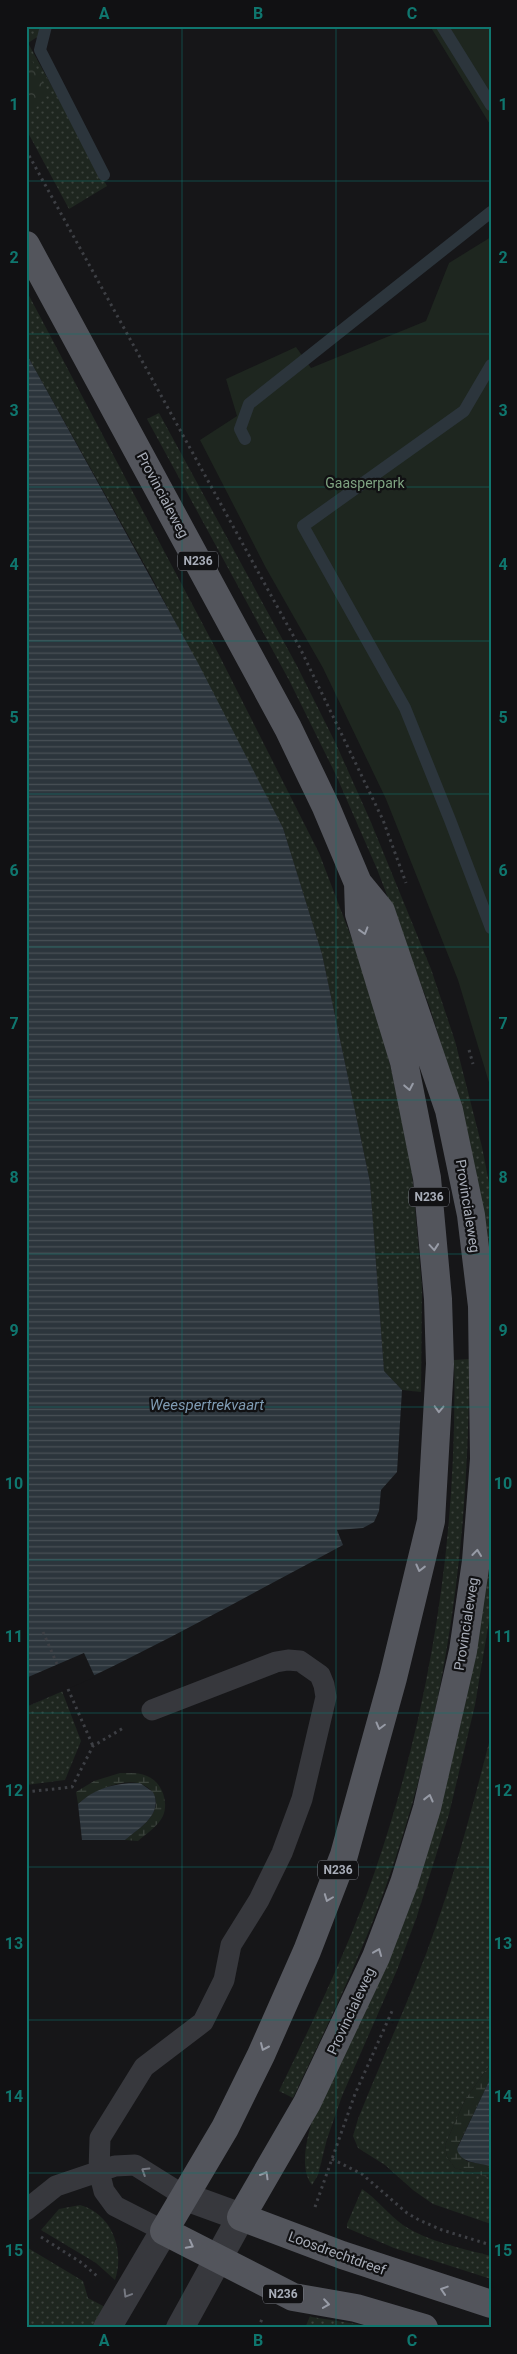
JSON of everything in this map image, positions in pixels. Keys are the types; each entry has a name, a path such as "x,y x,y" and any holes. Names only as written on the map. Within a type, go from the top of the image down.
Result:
{"main road":[{"name":"Provincialeweg","path":"26,244 288,728 326,807 358,882 381,910 449,1110 473,1231 483,1327 484,1459 480,1524 471,1600 452,1706 427,1808 404,1883 376,1957 311,2095 241,2218"},
{"name":"Provincialeweg","path":"164,2232 225,2128 261,2055 307,1951 344,1855 391,1687 431,1521 440,1364 438,1299 427,1178 404,1062 359,914 358,882"},
{"name":"Loosdrechtdreef","path":"241,2218 342,2255 491,2304"},
{"name":"N236","path":"164,2232 293,2298 356,2308 424,2328"}],"street":[{"name":"Loosdrechtdreef","path":"186,2197 241,2218"},
{"name":"Provincialeweg","path":"180,2328 241,2218"},
{"name":"Provincialeweg","path":"108,2328 164,2232"}],"lane":[{"path":"152,1710 276,1662 288,1660 300,1661 320,1675 326,1697 302,1799 282,1853 258,1900 231,1945 224,1980 203,2022 144,2067 100,2138 99,2171 104,2191 115,2206 164,2232"},
{"path":"26,2210 56,2186 115,2166 135,2165 186,2197"}],"path":[{"path":"43,1632 57,1664"},
{"path":"68,1689 94,1746"},
{"path":"26,1792 72,1787 94,1746 152,1710"},
{"path":"332,2159 362,2174 419,2220 442,2230 491,2245"}],"green space":[{"path":"26,26 54,26 28,43 107,186 69,209 26,129"},
{"path":"430,26 491,26 491,126"},
{"path":"26,47 48,95 32,112 26,99"},
{"name":"Gaasperpark","path":"491,237 491,1089 458,980 386,799 323,668 266,568 200,440 237,416 226,379 296,347 311,368 426,321 449,263"},
{"path":"26,290 218,653 319,853 360,960 383,1035 410,1150 422,1288 421,1392 402,1390 384,1371 370,1182 322,954 283,828 151,576 26,353"},
{"path":"159,413 297,666 336,744 370,820 431,969 455,1041 482,1147 491,1193 491,1283 454,1086 430,1008 377,869 336,775 289,680 147,419"},
{"path":"469,1359 465,1493 459,1560 439,1692 424,1758 407,1822 376,1913 342,1993 293,2098 279,2091 330,1982 365,1899 395,1809 412,1747 426,1683 446,1555 454,1425 454,1360"},
{"path":"491,1526 491,1609 475,1705 449,1814 416,1919 397,1970 342,2096 327,2139 318,2175 312,2185 308,2178 305,2162 310,2128 345,2052"},
{"path":"62,1691 81,1741 65,1780 26,1785 26,1707"},
{"path":"491,1735 491,2063 465,2100 445,2145 447,2157 455,2168 491,2178 491,2224 433,2204 413,2190 385,2165 358,2148 353,2136 358,2119 410,1995 436,1927 462,1845"},
{"path":"120,1773 134,1773 147,1776 157,1783 165,1799 165,1811 161,1820 138,1841 125,1840 148,1821 155,1808 155,1797 147,1787 138,1783 128,1782 116,1784 94,1793 78,1804 76,1792 94,1781"},
{"path":"491,2063 491,2077 458,2146 466,2161 491,2166 491,2178 455,2168 447,2157 445,2145 465,2100"},
{"path":"362,2189 398,2221 413,2231 446,2244 491,2256 491,2279 394,2248 347,2228"},
{"path":"80,2205 100,2216 108,2225 113,2235 117,2245 118,2257 118,2269 115,2280 96,2263 41,2230 59,2209"},
{"path":"28,2248 83,2281 88,2298 105,2307 93,2328 27,2328 29,2308 25,2268"},
{"path":"310,2316 312,2317 382,2328 305,2328"}],"water":[{"name":"Weespertrekvaart","path":"26,353 198,663 283,828 322,954 370,1182 384,1371 402,1390 397,1472 381,1490 379,1511 374,1522 363,1528 337,1530 343,1545 147,1649 26,1707"},
{"path":"129,1783 140,1783 153,1792 156,1800 153,1814 125,1840 82,1840 78,1804 89,1795 102,1789"},
{"path":"491,2077 491,2166 466,2160 459,2154 457,2149"}],"pier":[{"path":"84,1653 95,1677 26,1707 26,1678"}],"waterway":[{"path":"46,26 40,50 104,175"},
{"path":"442,26 491,105"},
{"path":"245,439 240,429 249,404 491,212"},
{"path":"491,365 464,411 303,526 405,708 491,928"}]}
